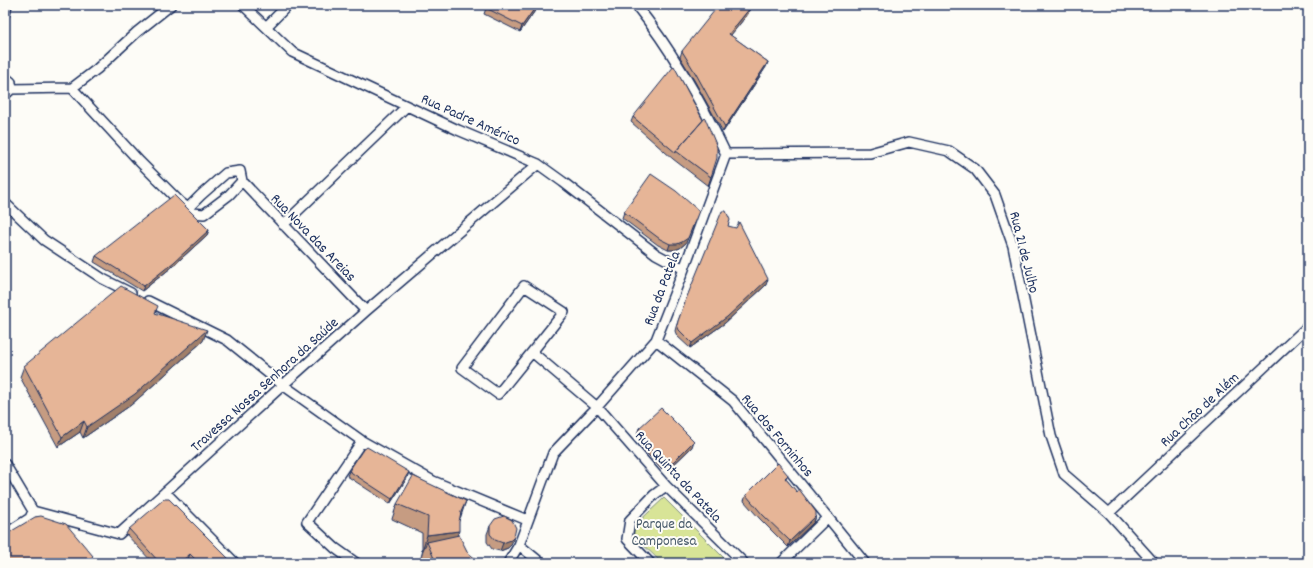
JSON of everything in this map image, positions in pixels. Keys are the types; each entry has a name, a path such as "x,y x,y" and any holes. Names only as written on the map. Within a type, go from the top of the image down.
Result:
{"street":[{"path":"5,13 7,5"},
{"path":"5,77 11,82 8,91 72,88 171,5"},
{"name":"Rua Padre Américo","path":"243,5 292,52 458,130 538,164 656,254 684,269"},
{"path":"266,27 288,5"},
{"path":"636,5 651,24 686,80 714,129 726,154"},
{"path":"72,88 170,192 192,213 204,214 229,195 242,182"},
{"path":"283,225 407,106"},
{"name":"Rua 21 de Julho","path":"726,154 870,153 910,142 949,151 975,169 995,195 1013,246 1050,436 1064,474 1109,513 1154,563"},
{"name":"Rua da Patela","path":"508,563 519,545 553,453 597,407 656,340 726,154"},
{"name":"Travessa Nossa Senhora da Saúde","path":"33,511 118,534 283,385 538,164"},
{"name":"Rua Nova das Areias","path":"188,208 226,173 240,171 242,182 366,312"},
{"path":"5,203 44,240 103,279 227,340 283,385 362,441 433,481 527,520"},
{"path":"524,286 564,312 532,352 498,394 462,368 524,286"},
{"name":"Rua Chão de Além","path":"1109,513 1308,326"},
{"name":"Rua dos Forninhos","path":"656,340 733,401 865,563"},
{"name":"Rua Quinta da Patela","path":"532,352 597,407 666,486 744,563"},
{"path":"356,563 335,548 307,522 362,441"},
{"path":"5,464 33,511 30,518 5,534"},
{"path":"650,563 627,539 630,520 654,495 666,486"},
{"path":"166,492 235,563"},
{"path":"781,563 828,517"},
{"path":"519,545 541,563"}],"green space":[{"name":"Parque da Camponesa","path":"664,498 729,563 662,563 634,536 634,526"}],"building":[{"path":"488,5 537,5 522,26 486,8"},
{"path":"719,5 745,5 750,8 729,34 768,62 725,127 682,51"},
{"path":"674,66 703,120 676,151 676,153 633,117"},
{"path":"705,118 717,147 717,158 711,177 676,151"},
{"path":"651,174 676,191 699,211 688,238 682,242 670,244 660,239 624,212"},
{"path":"174,195 209,230 174,262 144,286 96,256"},
{"path":"722,211 726,211 730,220 728,226 736,228 739,222 768,279 727,317 692,343 679,330 677,325"},
{"path":"121,286 158,306 155,313 207,330 135,394 87,427 84,421 62,437 24,366"},
{"path":"661,408 694,441 671,464 667,459 663,463 641,439 645,435 639,428"},
{"path":"367,447 409,472 392,499 349,471 362,451"},
{"path":"778,463 788,475 785,478 797,492 799,489 816,512 816,516 790,541 762,514 746,495"},
{"path":"413,476 466,501 461,512 459,531 427,535 428,517 397,504"},
{"path":"164,499 169,499 233,563 199,563 190,554 180,563 160,563 129,529"},
{"path":"41,516 66,524 93,556 91,558 95,563 5,563 5,535 35,517"},
{"path":"504,516 512,520 516,528 514,537 503,543 495,540 490,534 490,526 495,519"},
{"path":"459,535 468,553 480,562 436,563 427,542"}]}
